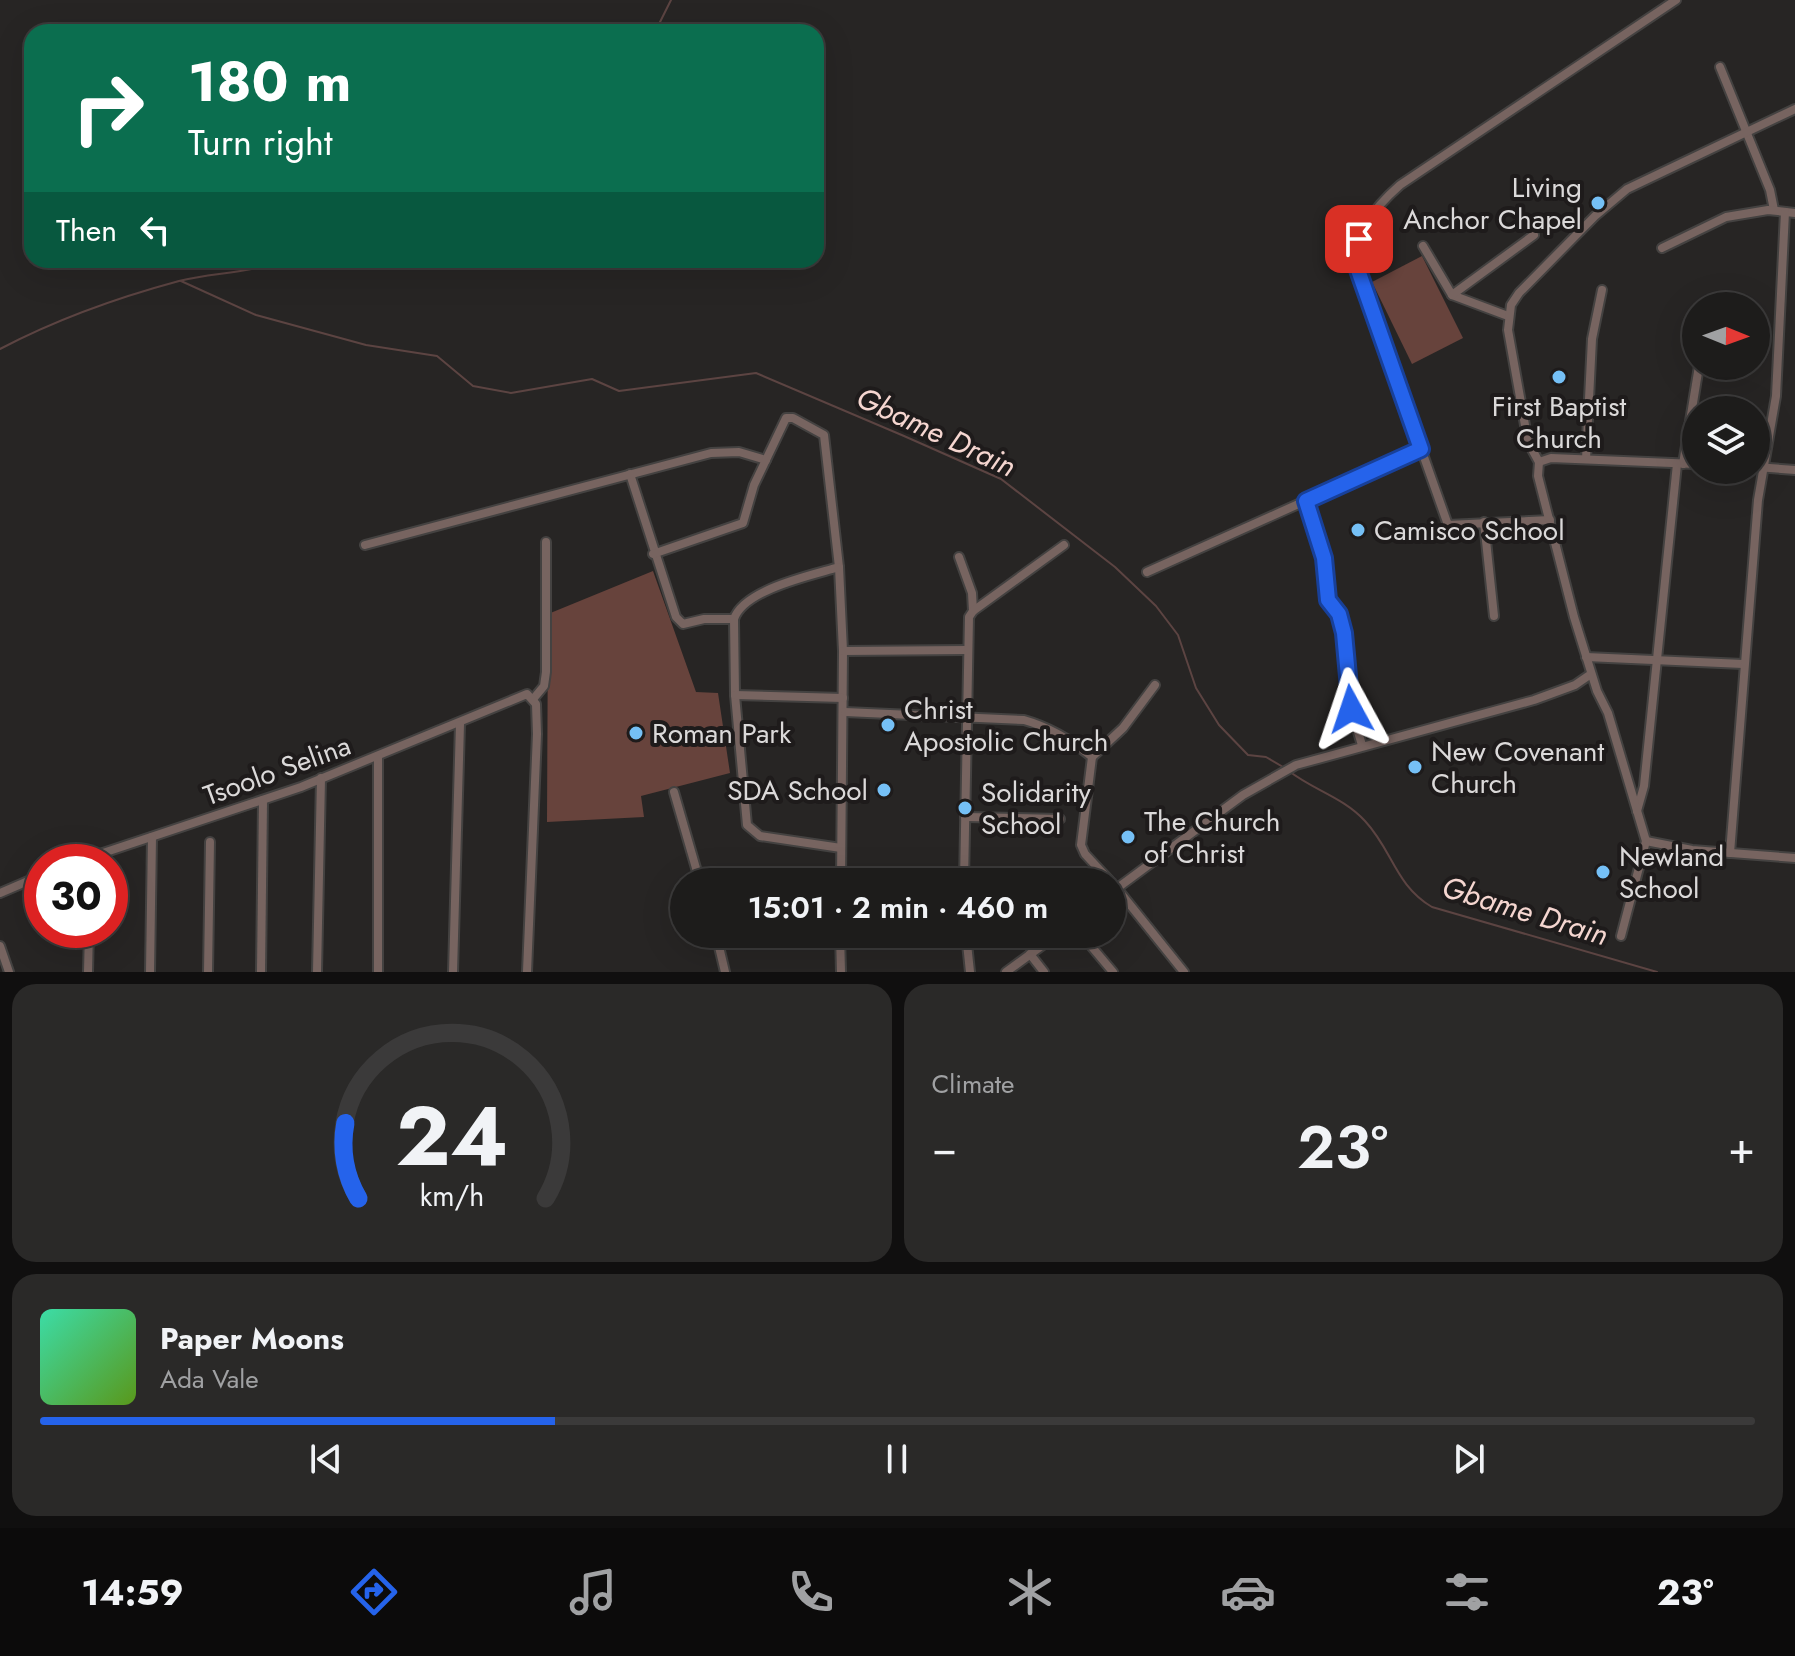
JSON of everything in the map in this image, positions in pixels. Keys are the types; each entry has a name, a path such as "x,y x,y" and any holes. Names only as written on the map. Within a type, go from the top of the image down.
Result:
{"street":[{"path":"1550,520 1448,525 1358,270 1356,249 1362,231 1380,203 1400,185 1676,0"},
{"path":"1720,67 1774,210"},
{"path":"1621,936 1646,841 1561,572 1538,476 1539,462 1528,442 1511,353 1508,316 1519,293 1595,216 1627,189 1795,109"},
{"path":"1662,248 1726,217 1774,210 1790,213 1776,396 1770,421"},
{"path":"1452,295 1534,235"},
{"path":"1423,246 1452,295 1508,316"},
{"path":"1586,459 1591,351 1602,290"},
{"path":"1637,811 1644,786 1655,659 1680,464 1696,380"},
{"path":"653,554 743,523 766,460 786,418 793,418 824,435 839,567 843,651 845,712 841,868"},
{"path":"1147,572 1421,449"},
{"path":"365,545 725,451 766,460"},
{"path":"1539,462 1551,458 1680,464"},
{"path":"1770,468 1795,470"},
{"path":"630,474 669,600 683,624 704,619 734,619"},
{"path":"1730,853 1758,484"},
{"path":"1306,501 1324,558 1328,600 1339,614 1344,633 1351,709 1362,745"},
{"path":"1484,522 1494,616"},
{"path":"527,972 536,797 534,698 544,686 546,672 546,542"},
{"path":"973,611 1064,545"},
{"path":"959,557 972,593 973,611 967,650 964,868"},
{"path":"839,567 777,585 746,604 734,619 735,695 745,816 751,831 760,836 841,848"},
{"path":"843,651 967,650"},
{"path":"1586,657 1743,664"},
{"path":"1126,877 1267,780 1296,765 1534,700 1575,685 1591,674"},
{"path":"1097,868 1081,845 1092,757 1123,728 1155,685"},
{"path":"378,756 460,724 522,695 534,698"},
{"path":"735,695 843,698"},
{"path":"845,712 966,715 1024,720 1046,727 1092,757"},
{"path":"453,972 460,724"},
{"name":"Tsoolo Selina","path":"128,845 263,800 378,756 378,972"},
{"path":"317,972 321,778"},
{"path":"674,792 696,868"},
{"path":"261,972 263,800"},
{"path":"965,817 1060,819"},
{"path":"150,972 152,837"},
{"path":"1646,841 1660,846 1795,858"},
{"path":"208,972 210,842"},
{"path":"0,893 24,883"},
{"path":"1126,902 1184,972"},
{"path":"0,946 9,972"},
{"path":"88,972 89,948"},
{"path":"719,948 725,972"},
{"path":"840,948 841,972"},
{"path":"967,948 970,972"},
{"path":"1006,972 1038,948"},
{"path":"1093,948 1113,972"},
{"path":"1030,954 1044,972"}],"shaded area":[{"path":"1422,256 1463,338 1412,364 1372,282"},
{"name":"Roman Park","path":"653,571 696,692 718,693 730,773 641,796 644,817 547,822 548,614"}],"waterway":[{"name":"Gbame Drain","path":"659,24 671,0"},
{"name":"Gbame Drain","path":"0,349 65,319 132,295 179,281 256,268"},
{"name":"Gbame Drain","path":"181,281 256,315 366,345 437,356 473,386 511,393 592,379 619,391 756,373 904,436 1001,479 1115,567 1156,606 1178,635 1196,688 1219,725 1248,755 1266,757 1283,767"},
{"name":"Gbame Drain","path":"1289,771 1338,800 1365,821 1402,878 1432,907 1657,972"}],"place":[{"name":"Living Anchor Chapel","path":"1598,203"},
{"name":"First Baptist Church","path":"1559,377"},
{"name":"Camisco School","path":"1358,530"},
{"name":"Christ Apostolic Church","path":"888,725"},
{"name":"Roman Park","path":"636,733"},
{"name":"New Covenant Church","path":"1415,767"},
{"name":"SDA School","path":"884,790"},
{"name":"Solidarity School","path":"965,808"},
{"name":"The Church of Christ","path":"1128,837"},
{"name":"Newland School","path":"1603,872"}],"route":[{"path":"1351,709 1344,633 1339,614 1328,600 1324,558 1306,501 1421,449 1358,270 1356,249 1359,239"}]}
